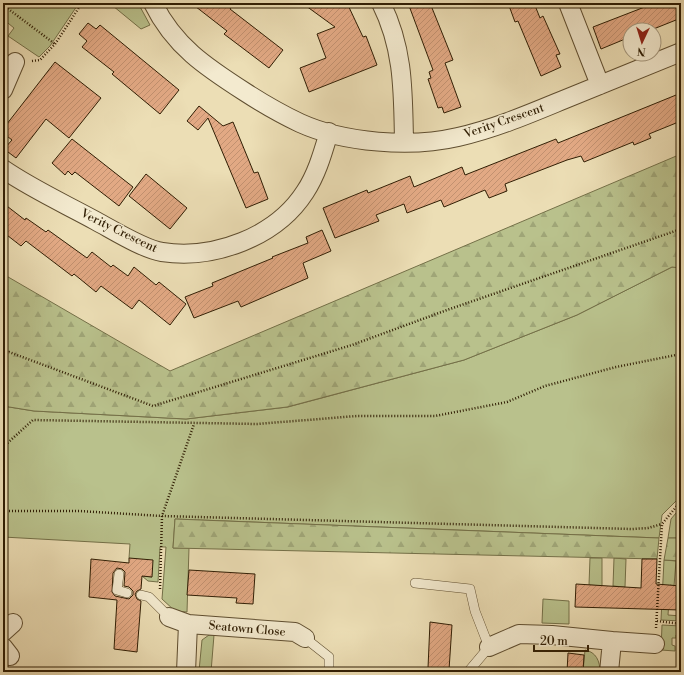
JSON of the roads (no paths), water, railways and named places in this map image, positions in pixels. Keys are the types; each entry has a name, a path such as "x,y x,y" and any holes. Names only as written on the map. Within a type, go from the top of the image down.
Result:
{"street":[{"name":"Verity Crescent","path":"153,3 161,19 177,40 202,64 263,104 301,123 329,132 375,141 404,142 457,137 484,130 526,115 681,52"},
{"path":"381,3 391,26 401,69 404,142"},
{"path":"568,3 600,85"},
{"path":"3,90 15,62"},
{"name":"Verity Crescent","path":"3,169 127,238 160,251 190,254 220,249 248,240 290,212 306,191 318,165 329,132"},
{"name":"Seatown Close","path":"164,612 188,624 295,632 305,638"},
{"path":"186,672 188,624"},
{"path":"489,647 519,634 552,635 655,644"},
{"path":"609,672 612,641"}],"lane":[{"path":"119,574 118,590 127,593"},
{"path":"415,583 470,589 475,611 489,647 468,672"},
{"path":"141,595 149,596 164,612"},
{"path":"305,638 329,658 329,672"}]}
